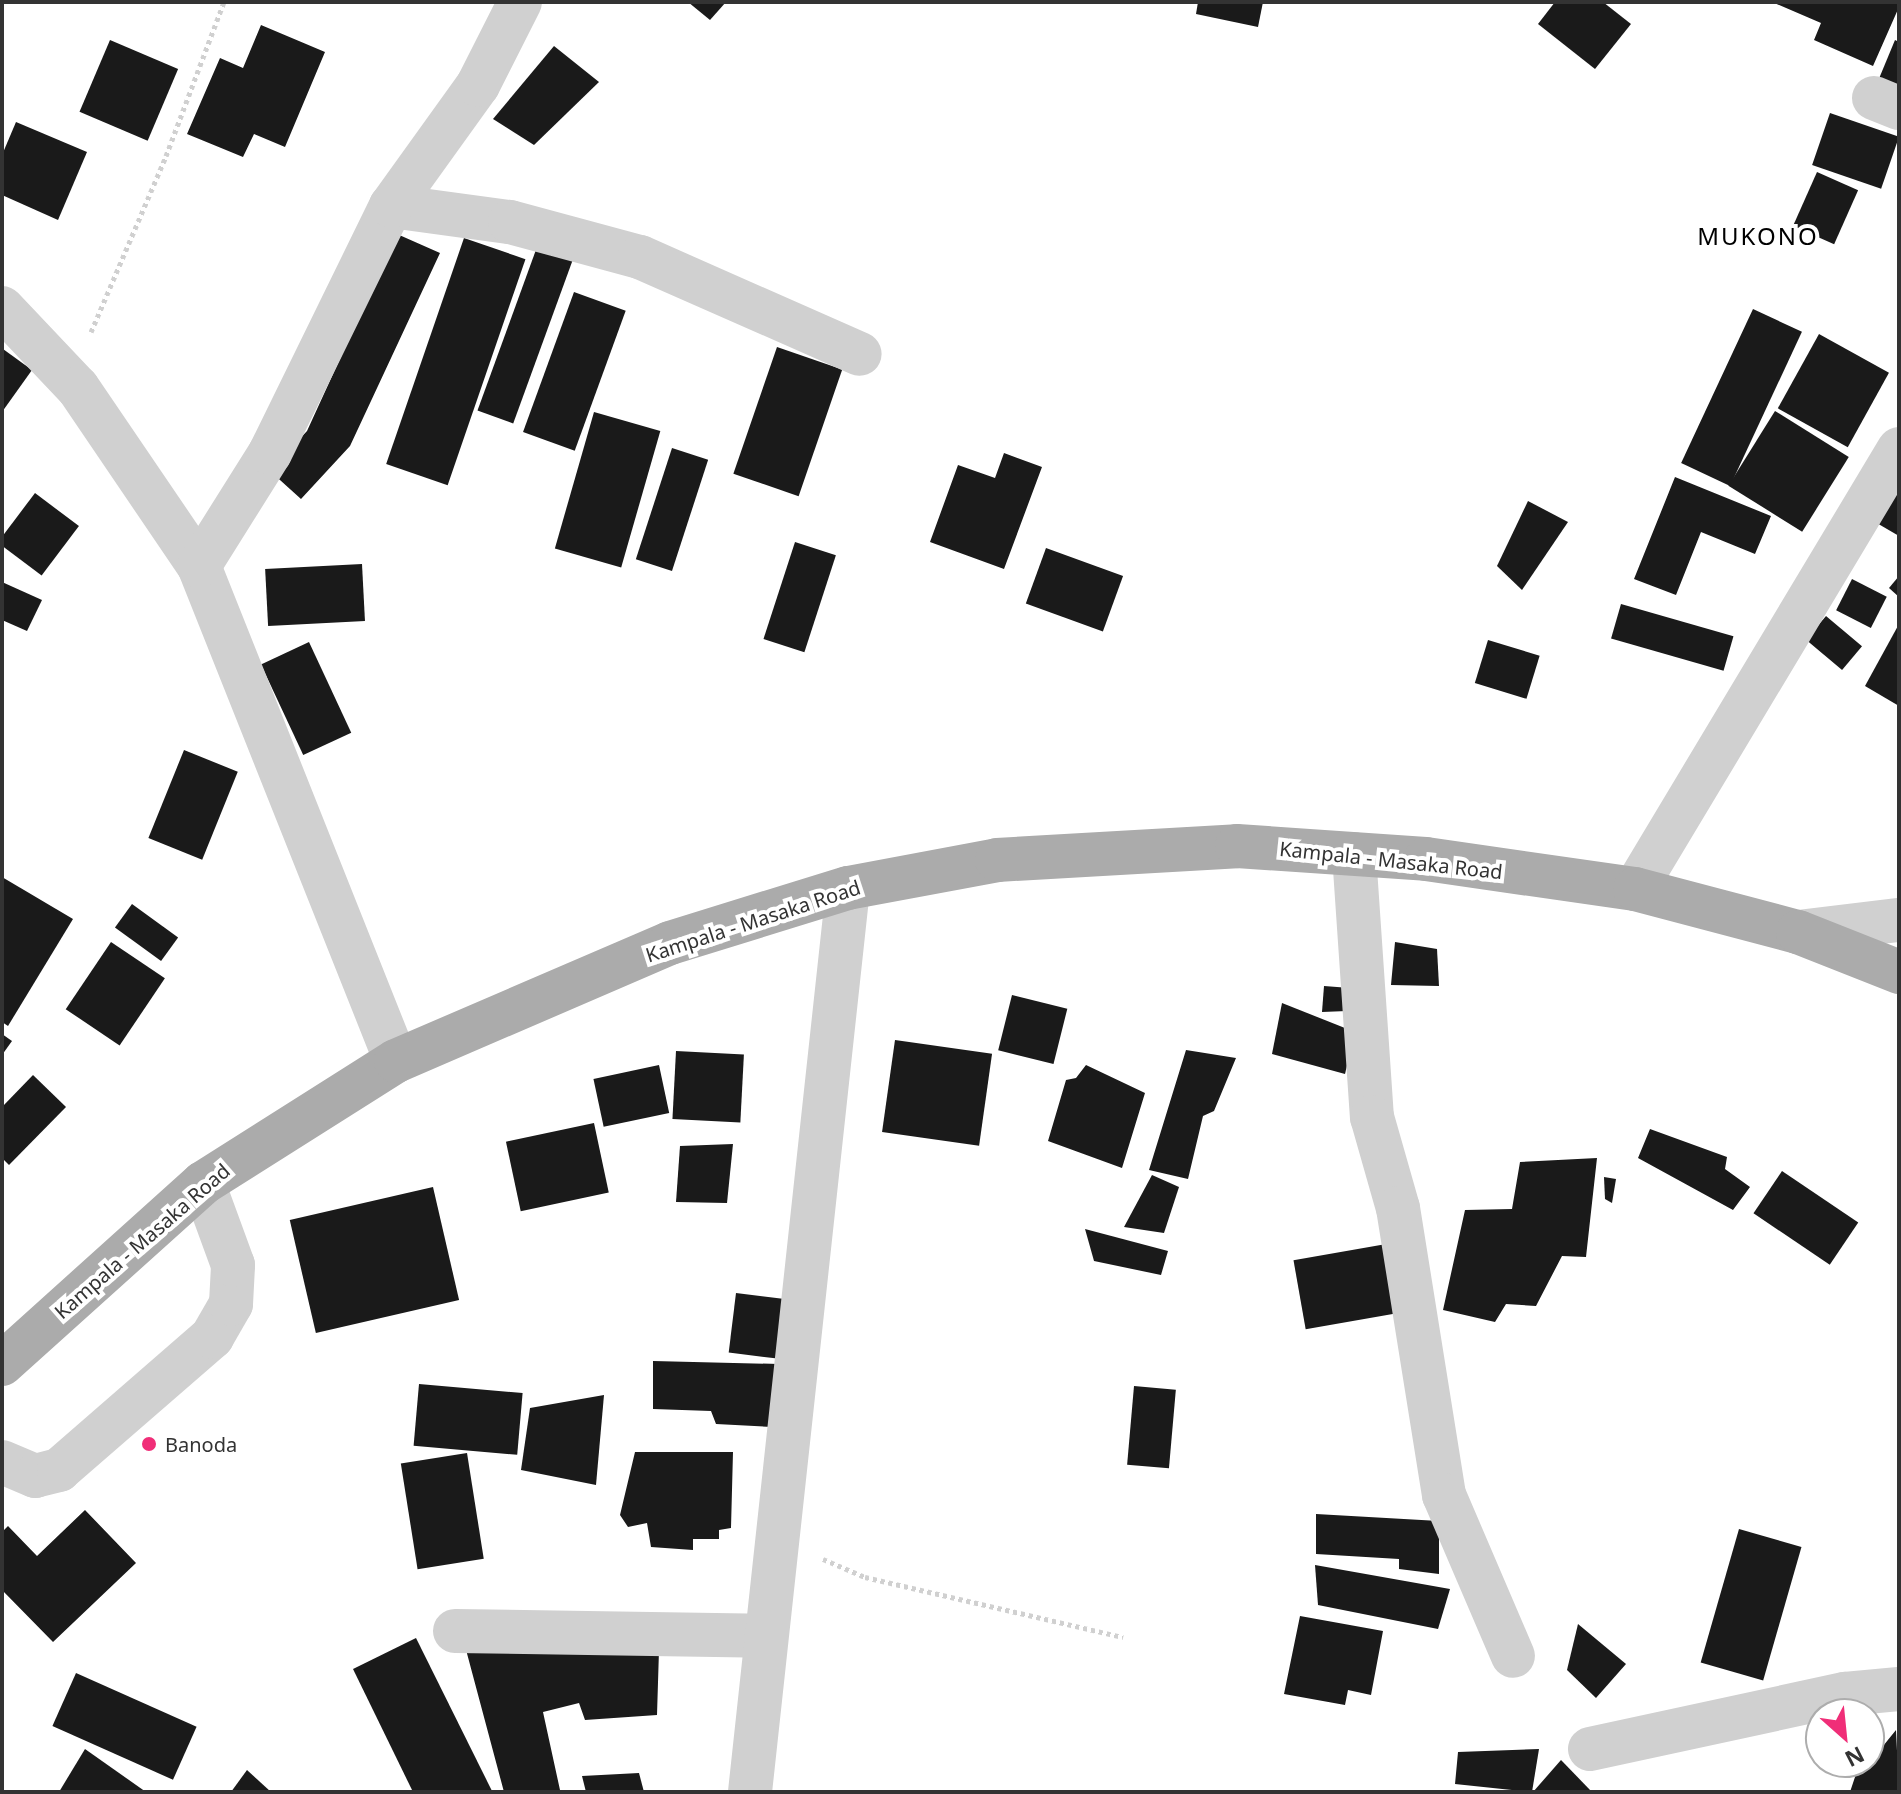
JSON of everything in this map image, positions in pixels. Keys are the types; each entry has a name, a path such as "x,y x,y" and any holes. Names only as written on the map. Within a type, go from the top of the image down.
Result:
{"main road":[{"name":"Kampala - Masaka Road","path":"2,1364 203,1183 396,1061 670,943 848,888 997,860 1237,846 1354,854 1635,889 1798,932 1899,972"}],"street":[{"path":"199,566 270,453 391,206 478,85 520,2"},
{"path":"391,206 510,222 640,257 860,354"},
{"path":"2,308 78,388 199,566 396,1061"},
{"path":"1635,889 1899,449"},
{"path":"1354,854 1372,1117 1398,1208 1444,1495 1513,1656"},
{"path":"750,1792 763,1636 848,888"},
{"path":"1798,932 1899,920"},
{"path":"2,1462 35,1476 59,1470 212,1337 231,1304 233,1265 203,1183"},
{"path":"455,1631 763,1636"},
{"path":"1590,1749 1845,1694 1899,1689"}],"path":[{"path":"78,388 96,311 166,156 224,2"},
{"path":"775,1532 797,1548 865,1577 1123,1637"}],"building":[{"path":"688,2 726,2 710,20"},
{"path":"1198,2 1263,2 1258,27 1196,14"},
{"path":"1555,2 1603,2 1631,24 1595,69 1538,24"},
{"path":"1772,2 1898,2 1899,7 1873,66 1814,40 1821,23"},
{"path":"261,25 325,52 285,147 254,134 243,157 187,134 220,58 243,68"},
{"path":"110,40 178,69 148,141 80,112"},
{"path":"1895,40 1899,42 1899,89 1878,81"},
{"path":"554,46 599,82 534,145 493,119"},
{"path":"1830,113 1899,137 1881,189 1812,165"},
{"path":"16,122 87,152 58,220 2,195 2,155"},
{"path":"1817,172 1858,190 1834,244 1793,226"},
{"path":"397,234 440,253 350,446 301,499 270,471 307,431"},
{"path":"464,238 525,259 448,485 386,464"},
{"path":"537,247 573,260 513,424 477,411"},
{"path":"574,292 626,311 575,451 523,432"},
{"path":"1753,309 1802,332 1730,486 1681,463"},
{"path":"1819,334 1889,373 1848,447 1778,408"},
{"path":"777,347 842,369 799,496 733,474"},
{"path":"2,351 32,370 2,412"},
{"path":"1775,411 1849,457 1802,532 1728,486"},
{"path":"594,412 660,431 621,568 555,548"},
{"path":"672,448 708,460 672,571 636,559"},
{"path":"1004,453 1042,467 1004,569 930,542 958,465 995,478"},
{"path":"1675,477 1771,516 1755,554 1701,532 1676,595 1634,579"},
{"path":"1899,481 1899,536 1875,522"},
{"path":"35,493 79,526 42,576 2,546 2,537"},
{"path":"1528,501 1568,522 1522,590 1497,566"},
{"path":"795,542 836,555 804,652 763,639"},
{"path":"1046,548 1123,576 1103,631 1026,603"},
{"path":"362,564 365,621 268,626 265,569"},
{"path":"1899,576 1899,597 1889,588"},
{"path":"1852,579 1887,597 1871,628 1836,610"},
{"path":"2,582 42,600 27,631 2,620"},
{"path":"1621,604 1733,636 1724,671 1611,639"},
{"path":"1826,616 1862,646 1842,670 1806,640"},
{"path":"1899,624 1899,706 1865,686"},
{"path":"1488,640 1540,656 1526,699 1475,683"},
{"path":"309,642 351,733 303,755 261,664"},
{"path":"184,750 238,772 202,860 148,838"},
{"path":"2,877 73,919 8,1026 2,1022"},
{"path":"132,904 178,938 161,961 115,927"},
{"path":"111,942 165,978 120,1045 66,1009"},
{"path":"1395,942 1437,949 1439,986 1391,985"},
{"path":"1324,986 1350,988 1347,1011 1322,1012"},
{"path":"1012,995 1067,1009 1054,1064 998,1050"},
{"path":"1282,1003 1355,1032 1345,1074 1272,1054"},
{"path":"2,1034 12,1041 2,1055"},
{"path":"895,1040 992,1054 979,1146 882,1132"},
{"path":"1186,1050 1236,1058 1214,1111 1203,1116 1188,1179 1149,1170"},
{"path":"676,1051 744,1055 740,1122 672,1119"},
{"path":"659,1065 669,1113 604,1127 593,1079"},
{"path":"1086,1065 1145,1093 1122,1168 1048,1141 1066,1080 1076,1078"},
{"path":"33,1075 66,1107 9,1165 2,1158 2,1107"},
{"path":"594,1123 609,1192 521,1211 506,1142"},
{"path":"1650,1129 1727,1157 1725,1169 1750,1187 1733,1210 1638,1158"},
{"path":"733,1144 727,1203 676,1202 680,1146"},
{"path":"1597,1158 1586,1257 1562,1256 1536,1306 1506,1304 1495,1322 1443,1310 1465,1210 1512,1209 1520,1162"},
{"path":"1782,1171 1858,1222 1830,1265 1753,1213"},
{"path":"1152,1175 1179,1187 1164,1233 1124,1227"},
{"path":"1604,1177 1616,1179 1612,1203 1605,1199"},
{"path":"433,1187 459,1300 316,1333 290,1220"},
{"path":"1085,1229 1168,1251 1161,1275 1094,1261"},
{"path":"1392,1243 1404,1312 1306,1329 1294,1260"},
{"path":"736,1293 785,1299 777,1359 729,1353"},
{"path":"653,1361 779,1364 772,1427 716,1424 711,1411 653,1409"},
{"path":"419,1384 523,1393 517,1455 414,1446"},
{"path":"1134,1386 1176,1390 1169,1468 1127,1465"},
{"path":"604,1395 596,1485 521,1470 530,1408"},
{"path":"635,1452 733,1452 731,1528 719,1530 719,1539 693,1539 693,1550 651,1547 647,1523 628,1527 620,1515"},
{"path":"467,1453 484,1559 418,1569 401,1463"},
{"path":"85,1510 136,1563 53,1642 2,1590 2,1532 8,1526 37,1556"},
{"path":"1316,1514 1439,1521 1439,1574 1399,1569 1399,1559 1316,1554"},
{"path":"1739,1529 1801,1547 1763,1681 1701,1663"},
{"path":"1315,1565 1450,1589 1438,1629 1318,1605"},
{"path":"1300,1616 1383,1631 1371,1695 1348,1690 1345,1705 1284,1694"},
{"path":"1578,1624 1626,1664 1596,1698 1567,1670"},
{"path":"416,1638 492,1791 413,1792 353,1669"},
{"path":"465,1646 659,1650 657,1715 585,1720 579,1703 543,1712 560,1790 504,1792"},
{"path":"76,1673 197,1727 173,1780 52,1726"},
{"path":"1896,1730 1899,1792 1850,1792 1855,1778 1885,1778 1885,1744"},
{"path":"85,1749 146,1792 59,1792"},
{"path":"1539,1749 1532,1792 1455,1784 1458,1752"},
{"path":"1561,1760 1592,1792 1533,1792"},
{"path":"247,1770 271,1792 231,1792"},
{"path":"639,1773 644,1792 586,1792 582,1776"}],"place":[{"name":"Banoda","path":"149,1444"}],"district":[{"name":"MUKONO","path":"1758,236"}]}
